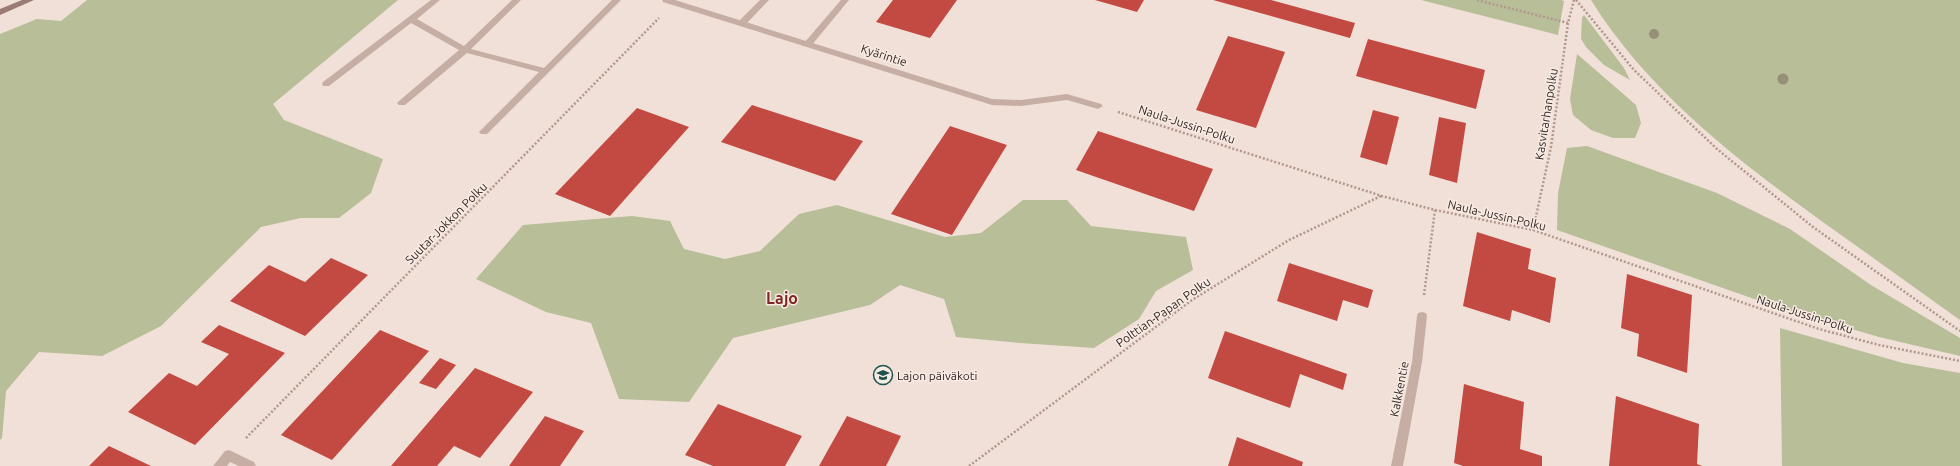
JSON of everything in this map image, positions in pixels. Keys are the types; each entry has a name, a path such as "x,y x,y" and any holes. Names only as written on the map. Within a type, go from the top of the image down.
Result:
{"main road":[{"path":"0,12 30,0"}],"street":[{"path":"326,84 436,0"},
{"path":"402,103 465,50 516,0"},
{"path":"484,132 616,0"},
{"path":"742,23 765,0"},
{"path":"808,44 845,0"},
{"name":"Kyärintie","path":"673,1 992,102 1021,102 1067,97 1098,106"},
{"path":"411,19 465,50 546,71"},
{"name":"Kalkkentie","path":"1397,466 1417,362 1422,316"},
{"path":"219,466 229,455 250,466"}],"path":[{"path":"1477,0 1568,23"},
{"path":"1575,0 1634,70 1717,149 1813,227 1887,282 1960,331"},
{"name":"Kasvitarhanpolku","path":"1533,230 1551,147 1568,23 1575,0"},
{"name":"Suutar-Jokkon Polku","path":"229,455 673,1"},
{"name":"Naula-Jussin-Polku","path":"1098,106 1172,128 1382,196 1435,210 1533,230 1818,330 1879,346 1960,361"},
{"name":"Polttian-Papan Polku","path":"969,466 1192,300 1289,240 1382,196"},
{"path":"1422,316 1435,210"}],"green space":[{"path":"87,0 398,0 273,104 284,120 383,159 371,193 339,218 301,218 261,227 161,326 102,356 39,352 6,391 2,438 0,440 0,34 37,19 61,21"},
{"path":"1421,0 1561,0 1564,1 1558,35"},
{"path":"1591,0 1960,0 1960,320 1772,184 1704,130 1643,69 1615,36"},
{"path":"1584,15 1624,68 1630,80 1604,65 1586,47 1581,39 1582,18"},
{"path":"1577,54 1636,105 1641,123 1635,138 1613,138 1591,130 1573,115 1570,99"},
{"path":"1587,146 1717,193 1790,229 1871,285 1960,338 1960,356 1879,337 1780,308 1557,230 1558,193 1567,148"},
{"path":"1023,200 1067,200 1091,226 1186,237 1193,270 1156,291 1139,319 1094,348 956,337 944,299 900,285 870,305 733,338 689,402 619,399 591,323 546,312 476,279 523,225 632,216 670,221 684,249 725,259 760,251 799,214 837,205 945,237 981,233"},
{"path":"1780,328 1903,363 1960,373 1960,466 1782,466"}],"building":[{"path":"893,0 957,0 930,38 876,22"},
{"path":"1095,0 1144,0 1137,12"},
{"path":"1213,0 1271,0 1355,23 1350,38"},
{"path":"1228,36 1285,52 1256,128 1196,110"},
{"path":"1368,39 1485,70 1476,109 1356,76"},
{"path":"752,105 863,141 835,181 721,142"},
{"path":"637,108 689,127 610,216 555,194"},
{"path":"1373,110 1399,117 1387,165 1360,157"},
{"path":"1439,117 1466,123 1457,183 1429,175"},
{"path":"950,126 1007,145 952,235 891,214"},
{"path":"1098,131 1213,169 1194,211 1076,170"},
{"path":"1477,232 1531,249 1528,269 1556,278 1550,323 1512,310 1510,321 1463,306"},
{"path":"331,258 368,275 305,336 230,301 269,265 305,282"},
{"path":"1289,263 1373,290 1368,308 1343,300 1337,321 1277,301"},
{"path":"1627,274 1692,295 1687,373 1637,356 1639,334 1621,328"},
{"path":"219,325 285,353 195,445 128,412 169,373 197,386 229,354 201,342"},
{"path":"380,330 429,351 332,460 281,435"},
{"path":"1225,331 1347,374 1343,390 1300,374 1290,408 1208,378"},
{"path":"440,358 456,365 436,389 419,383"},
{"path":"475,368 533,392 480,458 454,446 437,466 391,466"},
{"path":"1464,384 1524,402 1520,449 1542,456 1542,466 1463,466 1454,463"},
{"path":"1616,396 1699,424 1697,464 1702,466 1609,466"},
{"path":"718,404 802,436 785,466 713,466 685,455"},
{"path":"545,416 584,431 560,466 509,466"},
{"path":"847,416 901,436 886,466 819,466"},
{"path":"1237,437 1303,462 1302,466 1228,466"},
{"path":"109,446 151,466 89,466"}],"place":[{"name":"Lajon päiväkoti","path":"883,375"}],"district":[{"name":"Lajo","path":"782,298"}]}
